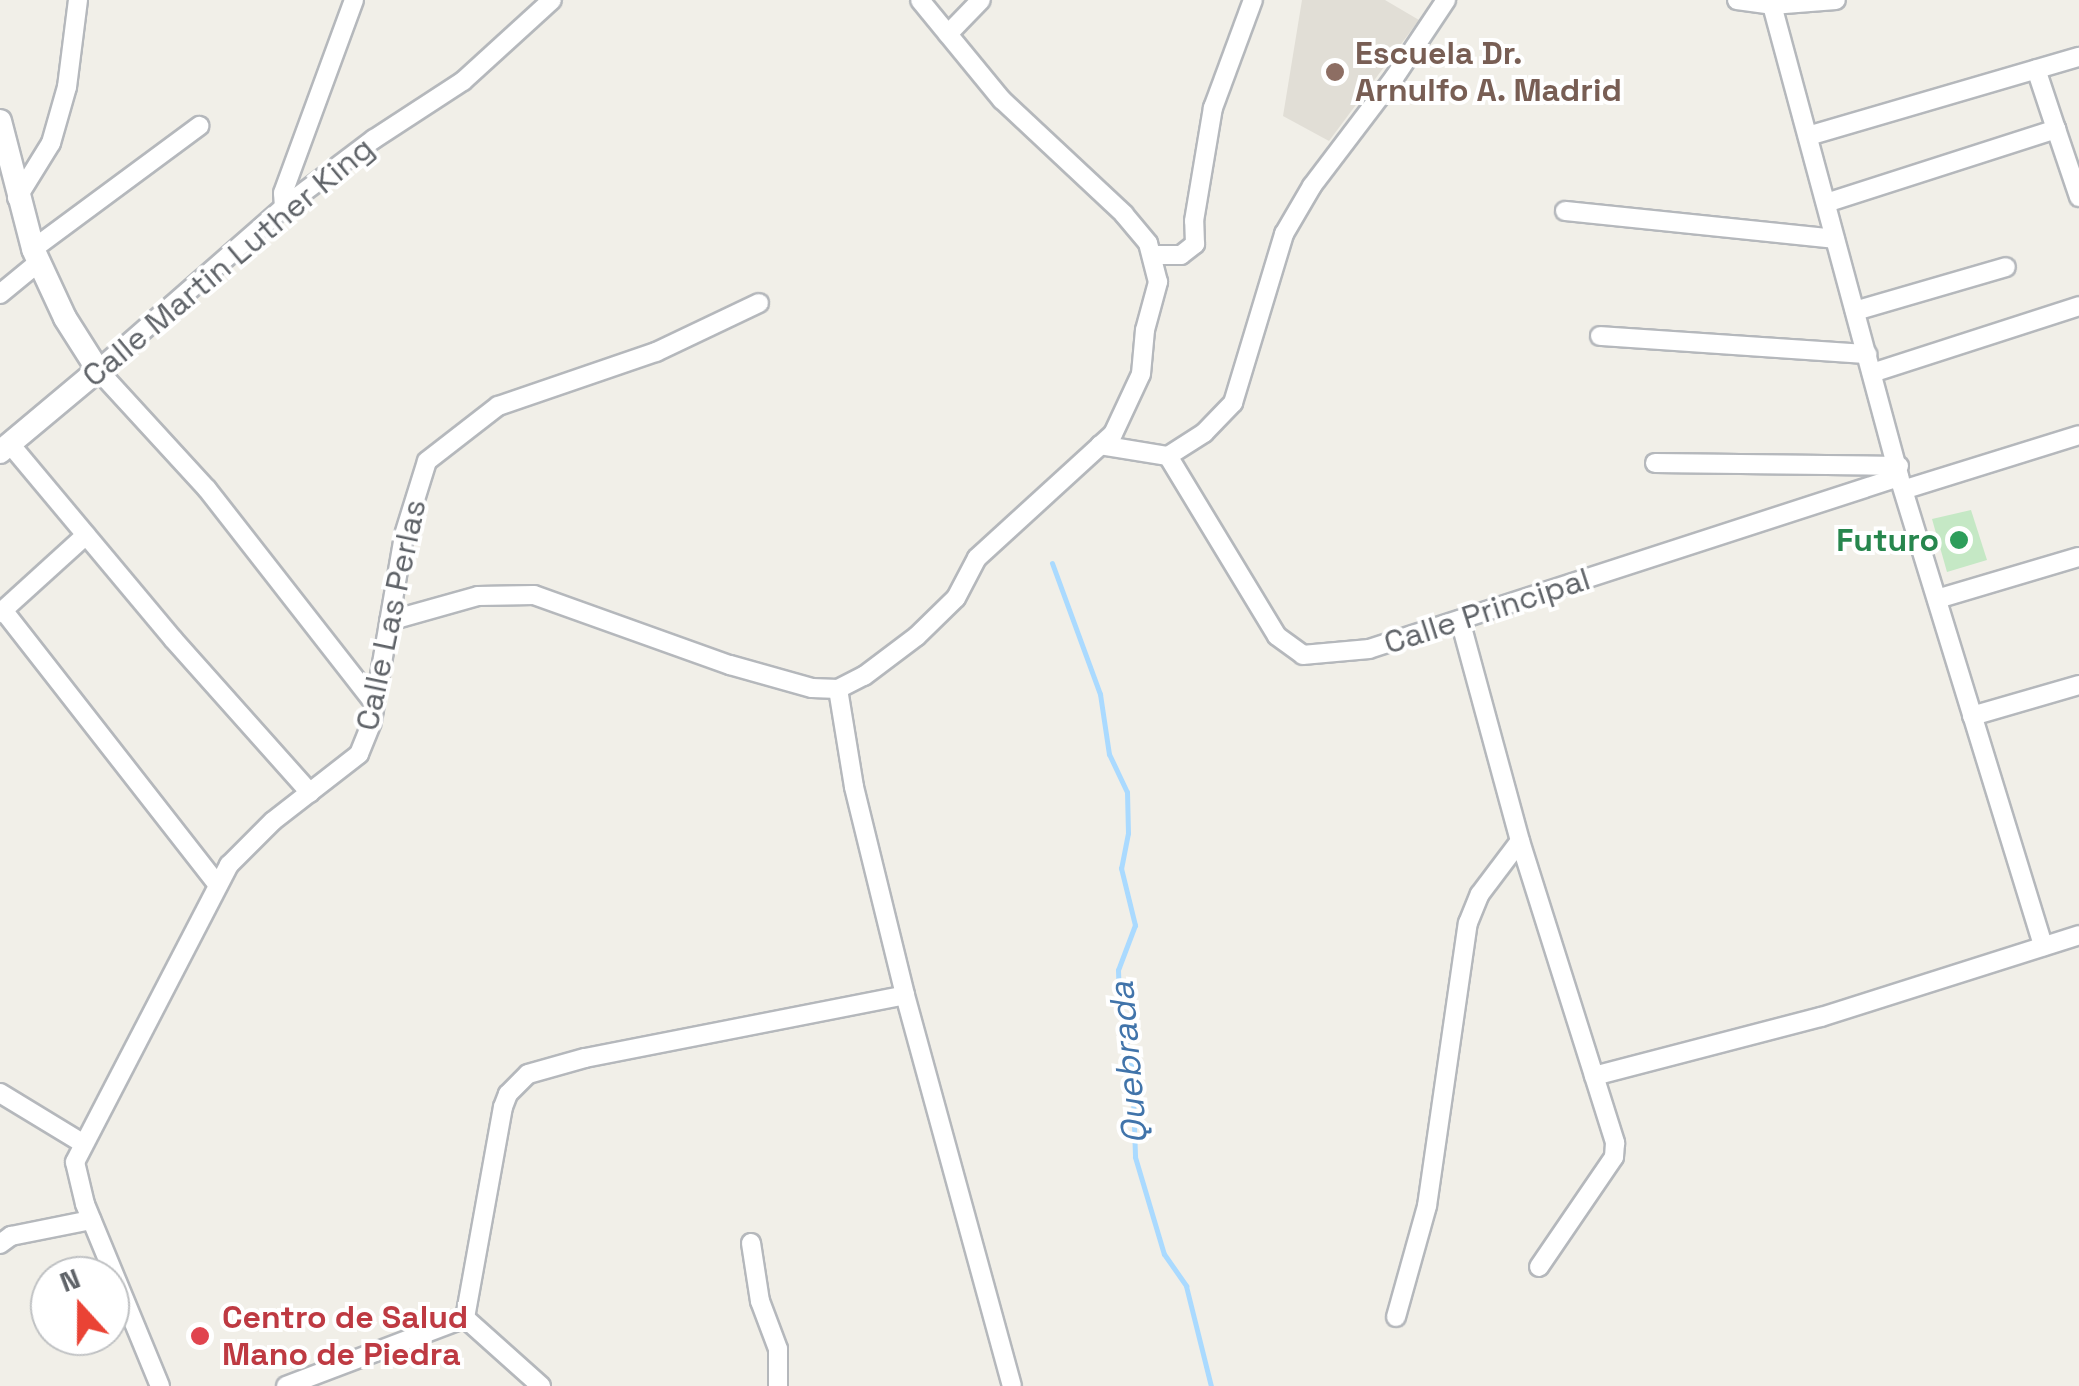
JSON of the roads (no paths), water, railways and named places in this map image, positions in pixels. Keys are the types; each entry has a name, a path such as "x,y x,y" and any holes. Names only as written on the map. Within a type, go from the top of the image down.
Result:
{"street":[{"path":"17,198 51,142 67,86 78,0"},
{"path":"284,207 283,194 354,0"},
{"name":"Calle Martin Luther King","path":"5,448 284,207 374,139 463,81 552,0"},
{"path":"389,621 478,596 534,594 730,665 812,688 838,689 864,676 917,636 956,598 977,558 1114,434 1141,374 1145,330 1158,282 1152,256 1124,214 1002,100 920,0"},
{"path":"948,34 981,0"},
{"path":"1152,256 1181,255 1195,244 1194,221 1214,108 1253,0"},
{"path":"1100,445 1168,456 1204,433 1233,402 1284,234 1312,186 1394,78 1446,0"},
{"path":"1736,0 1772,5 1836,0"},
{"path":"1772,5 1901,477 2043,946"},
{"path":"1808,136 2079,56"},
{"path":"2036,69 2077,186"},
{"path":"0,121 4,164 36,255 65,318 98,370 207,488 375,704"},
{"path":"0,294 36,255 199,126"},
{"path":"1826,203 2056,130"},
{"path":"1565,211 1835,239"},
{"path":"1855,310 2006,266"},
{"name":"Calle Las Perlas","path":"160,1386 91,1220 75,1162 229,865 359,754 375,704 404,535 427,461 498,406 656,352 759,303"},
{"path":"1600,336 1869,364 2079,306"},
{"name":"Calle Principal","path":"1168,456 1277,636 1303,655 1369,649 1901,477 2079,436"},
{"path":"5,448 310,794"},
{"path":"1655,463 1901,477"},
{"path":"86,536 2,612 218,885"},
{"path":"1937,599 2079,557"},
{"path":"1460,620 1520,840 1616,1142 1614,1157 1539,1267"},
{"path":"1972,716 2079,685"},
{"path":"838,689 854,787 905,994 1012,1386"},
{"path":"1396,1316 1427,1206 1468,923 1480,894 1520,840"},
{"path":"1594,1076 1821,1017 2079,935"},
{"path":"465,1318 503,1107 508,1094 528,1074 585,1058 905,994"},
{"path":"0,1093 84,1144"},
{"path":"0,1244 11,1236 91,1220"},
{"path":"752,1243 760,1301 778,1350 778,1386"},
{"path":"286,1386 465,1318"},
{"path":"465,1318 542,1386"}],"waterway":[{"name":"Quebrada","path":"1052,563 1100,694 1109,754 1127,792 1128,833 1121,868 1135,925 1118,970 1119,1006 1132,1069 1135,1157 1164,1254 1186,1286 1211,1386"}],"place":[{"name":"Escuela Dr. Arnulfo A. Madrid","path":"1335,72"},
{"name":"Futuro","path":"1959,540"},
{"name":"Centro de Salud Mano de Piedra","path":"200,1336"}]}
